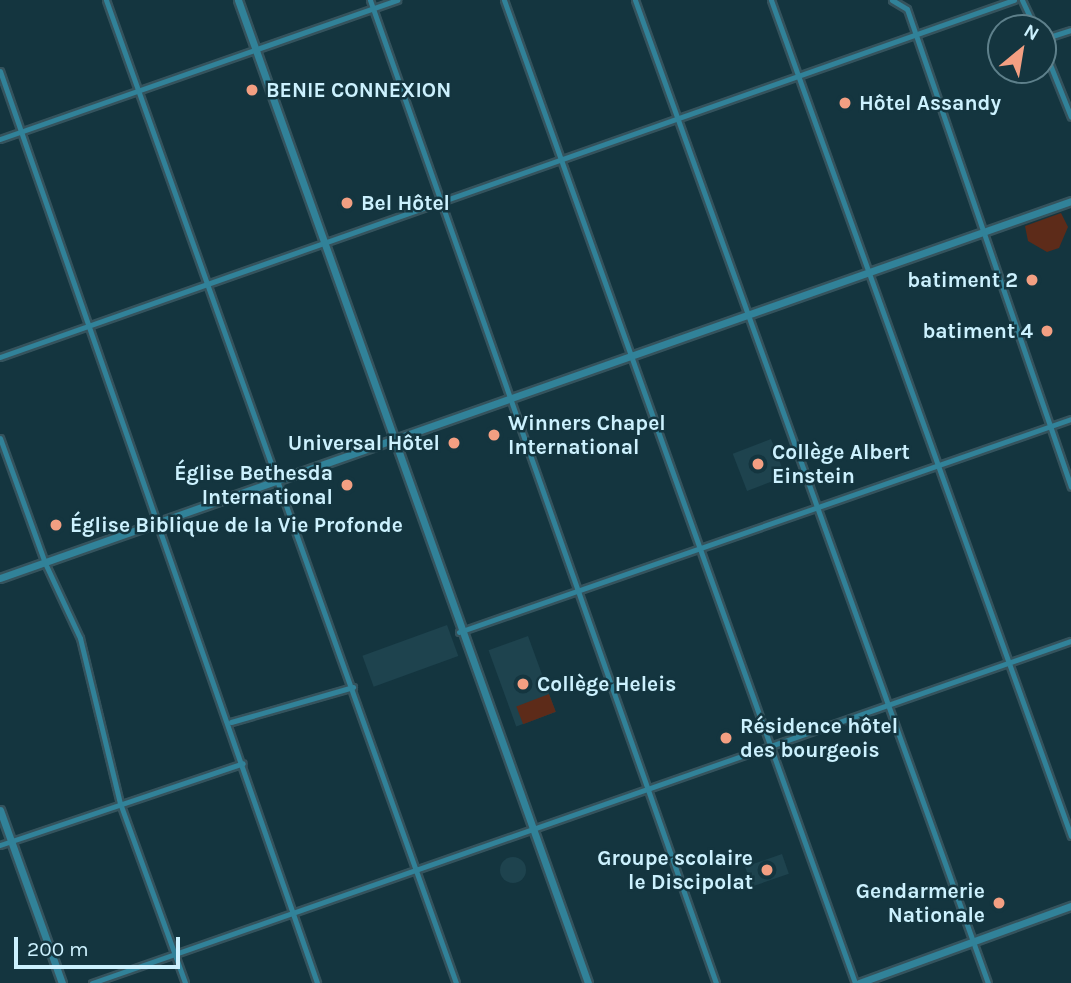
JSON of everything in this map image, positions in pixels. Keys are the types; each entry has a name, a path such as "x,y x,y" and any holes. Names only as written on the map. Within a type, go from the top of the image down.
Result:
{"street":[{"path":"106,0 280,479 456,983"},
{"path":"237,0 395,441 459,632 535,828 588,983"},
{"path":"370,0 716,983"},
{"path":"0,139 397,0"},
{"path":"505,0 857,983 1071,906"},
{"path":"635,0 885,706 988,983"},
{"path":"771,0 1071,836"},
{"path":"892,0 907,9"},
{"path":"909,0 907,9 912,35 1071,486"},
{"path":"0,357 1014,0"},
{"path":"0,71 231,722 290,914 317,983"},
{"path":"1057,82 1071,117"},
{"path":"0,578 512,400 1071,201"},
{"path":"459,632 1071,419"},
{"path":"0,438 44,563 80,638 120,803 185,983"},
{"path":"92,983 1071,641"},
{"path":"231,722 353,687"},
{"path":"0,845 243,763"},
{"path":"0,810 62,983"}],"shaded area":[{"path":"1061,213 1068,227 1059,248 1047,252 1028,241 1025,226"},
{"name":"Collège Albert Einstein","path":"771,439 785,476 747,491 733,454"},
{"path":"447,625 458,656 374,687 362,656"},
{"name":"Collège Heleis","path":"528,636 556,712 516,726 489,650"},
{"path":"549,694 556,712 523,724 516,707"},
{"name":"Groupe scolaire le Discipolat","path":"782,854 789,874 752,887 745,867"},
{"path":"513,857 522,861 526,870 522,879 513,883 504,879 500,870 504,861"}],"place":[{"name":"BENIE CONNEXION","path":"252,90"},
{"name":"Hôtel Assandy","path":"845,103"},
{"name":"Bel Hôtel","path":"347,203"},
{"name":"batiment 2","path":"1032,280"},
{"name":"batiment 4","path":"1047,331"},
{"name":"Winners Chapel International","path":"494,435"},
{"name":"Universal Hôtel","path":"454,443"},
{"name":"Collège Albert Einstein","path":"758,464"},
{"name":"Église Bethesda International","path":"347,485"},
{"name":"Église Biblique de la Vie Profonde","path":"56,525"},
{"name":"Collège Heleis","path":"523,684"},
{"name":"Résidence hôtel des bourgeois","path":"726,738"},
{"name":"Groupe scolaire le Discipolat","path":"767,870"},
{"name":"Gendarmerie Nationale","path":"999,903"}]}
